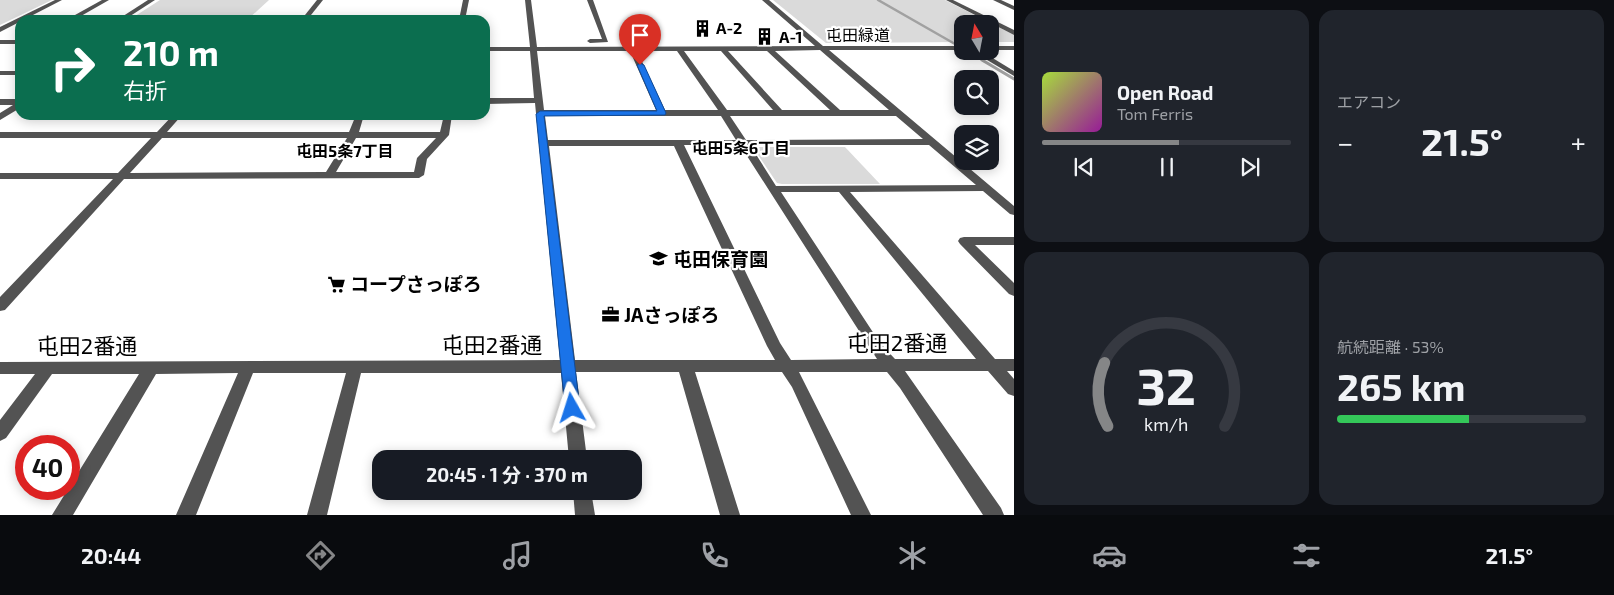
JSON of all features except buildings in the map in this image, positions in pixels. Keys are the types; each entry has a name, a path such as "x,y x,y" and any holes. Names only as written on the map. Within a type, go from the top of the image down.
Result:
{"street":[{"path":"30,15 59,0"},
{"path":"78,15 106,0"},
{"path":"128,15 152,0"},
{"path":"308,15 320,0"},
{"path":"463,15 466,0"},
{"path":"528,0 577,450"},
{"path":"490,41 534,45 606,41 590,0"},
{"path":"765,0 1014,212"},
{"path":"949,0 1014,33"},
{"path":"996,0 1014,8"},
{"path":"0,30 15,22"},
{"path":"0,42 15,42"},
{"name":"屯田緑道","path":"490,49 534,45 633,49 954,48"},
{"path":"999,48 1012,49"},
{"path":"633,49 662,113"},
{"path":"679,49 724,113 875,347 906,383 994,515"},
{"path":"723,49 780,113"},
{"path":"770,49 838,113"},
{"path":"0,50 15,50"},
{"path":"990,60 1014,74"},
{"path":"0,73 15,73"},
{"path":"490,101 539,100"},
{"path":"0,102 15,103"},
{"path":"0,117 15,106"},
{"path":"540,114 896,113"},
{"path":"0,306 173,120"},
{"path":"329,175 353,135 358,120"},
{"path":"0,176 419,175 422,158 444,135 447,120"},
{"path":"0,135 444,135"},
{"path":"543,143 931,142"},
{"path":"678,143 774,346 798,383 861,515"},
{"path":"773,188 985,188"},
{"path":"842,189 991,365 1014,389"},
{"path":"1014,241 964,241 1014,291"},
{"name":"屯田2番通","path":"0,368 1014,365"},
{"path":"685,366 730,515"},
{"path":"0,432 48,368"},
{"path":"62,515 151,368"},
{"path":"186,515 248,368"},
{"path":"317,515 354,368"},
{"path":"583,500 585,515"}],"shaded area":[{"path":"0,0 52,0 21,15 15,15 15,18 0,25"},
{"path":"160,0 269,0 252,15 137,15"},
{"path":"773,0 945,0 975,15 954,15 954,42 826,43"},
{"path":"999,27 1014,35 1014,42 999,42"},
{"path":"757,147 845,147 880,184 777,183 754,149"}],"waterway":[{"path":"878,0 954,43"},
{"path":"982,60 1014,79"}],"place":[{"name":"A-2","path":"702,28"},
{"name":"A-1","path":"765,37"},
{"name":"屯田保育園","path":"659,259"},
{"name":"コープさっぽろ","path":"336,284"},
{"name":"JAさっぽろ","path":"610,315"}],"district":[{"name":"屯田5条6丁目","path":"741,148"},
{"name":"屯田5条7丁目","path":"345,151"}],"route":[{"path":"572,408 540,114 662,113 640,65"}]}
